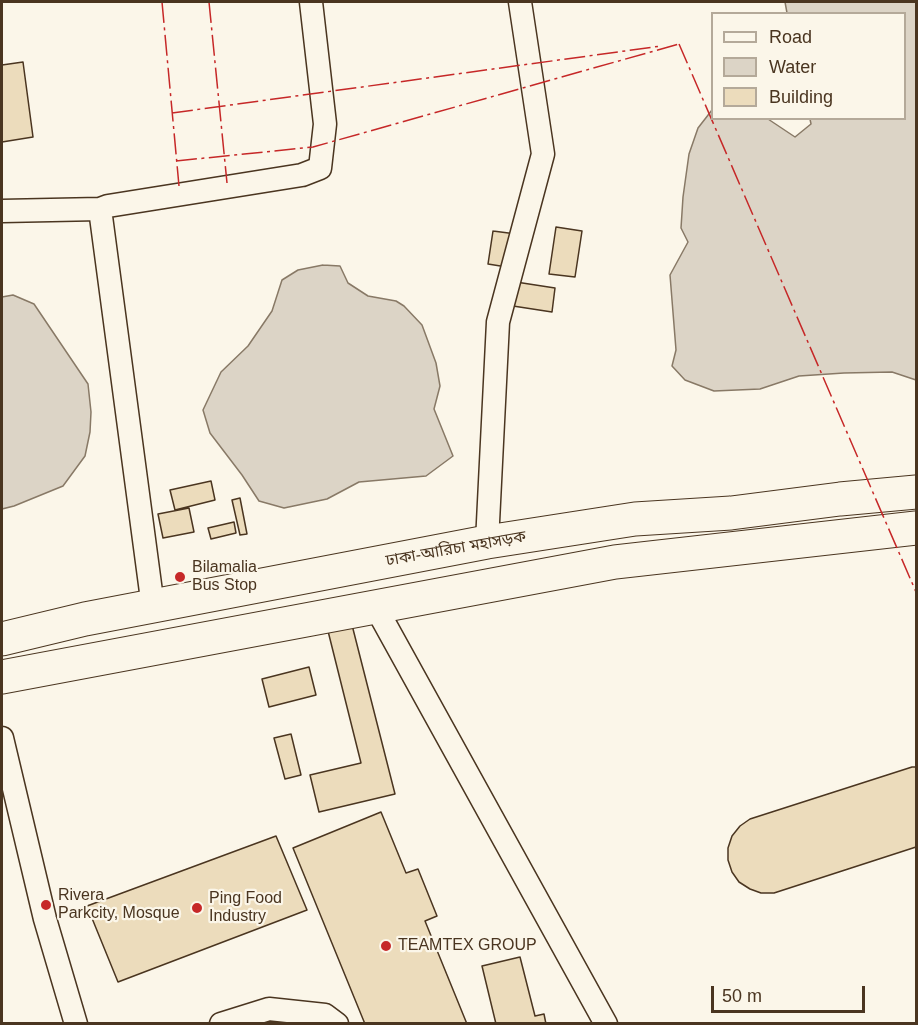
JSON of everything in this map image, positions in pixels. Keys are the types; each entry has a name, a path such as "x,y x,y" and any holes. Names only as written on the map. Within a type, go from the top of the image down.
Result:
{"highway":[{"name":"ঢাকা-আরিচা মহাসড়ক","path":"2,639 85,619 487,542 636,519 731,513 916,492"},
{"path":"2,677 615,561 916,528"}],"street":[{"path":"2,211 100,209 291,177 320,168 325,124 311,2"},
{"path":"487,542 498,322 543,154 520,2"},
{"path":"100,209 153,607"},
{"path":"375,606 606,1023"},
{"path":"2,738 45,919 76,1023"},
{"path":"221,1023 269,1009 325,1015 337,1023"}],"water":[{"path":"785,2 916,2 916,380 892,372 844,373 799,376 760,389 714,391 685,380 672,366 676,350 670,275 688,242 681,228 689,154 698,128 711,111 711,120 770,120 795,137 811,124 810,120 906,120 906,12 787,12"},
{"path":"323,265 340,266 348,283 368,296 396,301 422,325 436,363 440,386 434,409 453,456 426,476 359,482 327,499 284,508 259,501 210,433 203,410 221,372 248,346 272,311 282,280 298,270"},
{"path":"13,295 34,304 88,384 91,412 90,432 85,456 63,486 2,509 2,297"}],"building":[{"path":"23,62 33,137 2,142 2,65"},
{"path":"556,227 582,231 575,277 549,274"},
{"path":"493,231 524,235 519,269 488,264"},
{"path":"503,280 555,288 552,312 500,304"},
{"path":"211,481 215,500 175,510 170,490"},
{"path":"240,498 247,534 240,535 232,500"},
{"path":"189,508 194,532 163,538 158,514"},
{"path":"234,522 236,533 211,539 208,528"},
{"path":"352,625 395,794 319,812 310,775 361,763 328,631"},
{"path":"309,667 316,695 269,707 262,679"},
{"path":"291,734 301,775 285,779 274,738"},
{"path":"916,767 916,847 774,893 761,893 750,889 739,882 732,872 728,860 728,848 732,836 750,819"},
{"path":"381,812 406,873 418,869 437,916 425,921 467,1024 365,1024 293,848"},
{"name":"Ping Food Industry","path":"276,836 307,910 118,982 87,906"},
{"path":"520,957 535,1016 544,1014 546,1024 496,1024 482,966"}],"power":[{"path":"162,2 179,186"},
{"path":"209,2 227,183"},
{"path":"679,44 711,118"},
{"path":"176,161 313,147 679,44"},
{"path":"172,113 661,46"},
{"path":"712,120 916,592"}],"place":[{"name":"Bilamalia Bus Stop","path":"180,577"},
{"name":"Rivera Parkcity, Mosque","path":"46,905"},
{"name":"Ping Food Industry","path":"197,908"},
{"name":"TEAMTEX GROUP","path":"386,946"}]}
